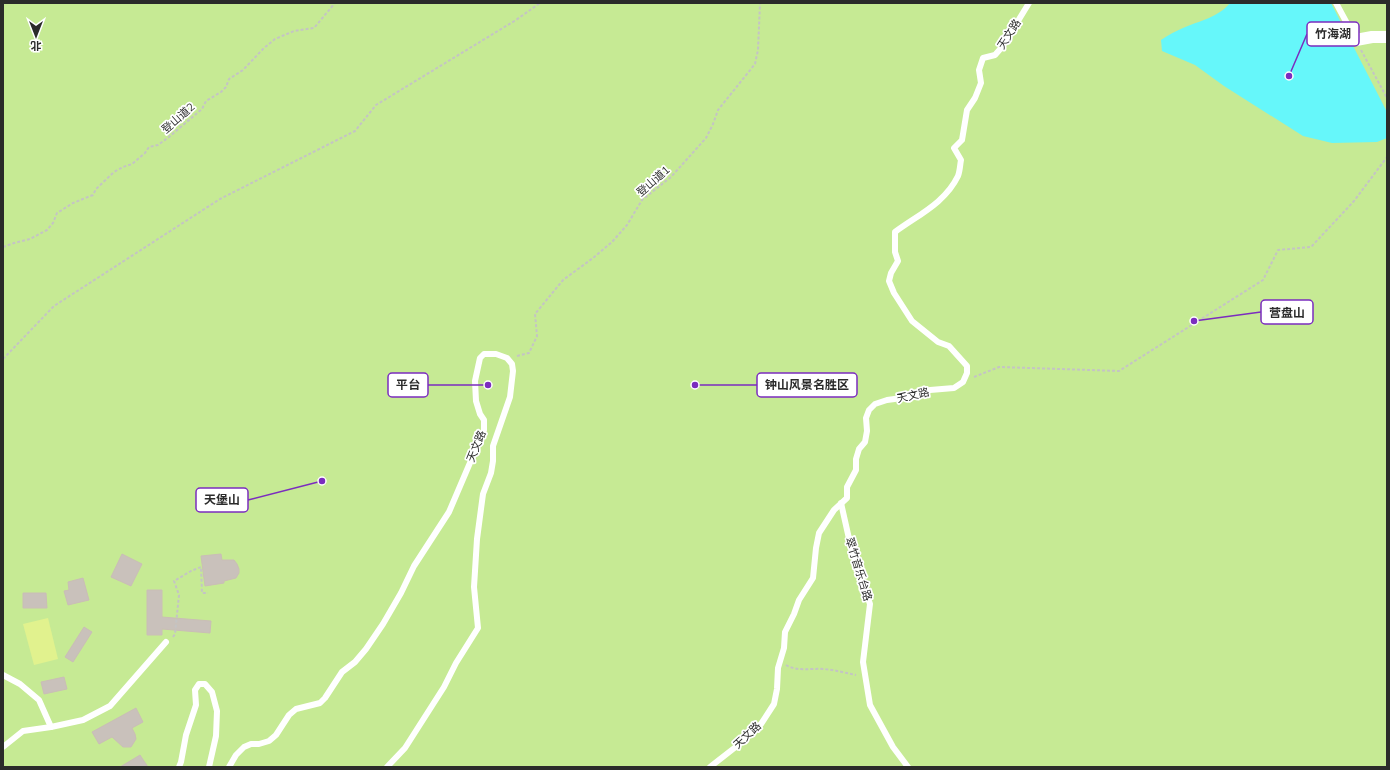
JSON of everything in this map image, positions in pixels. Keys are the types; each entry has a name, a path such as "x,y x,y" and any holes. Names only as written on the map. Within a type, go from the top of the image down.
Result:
{"street":[{"path":"1356,40 1372,37 1387,37"}],"lane":[{"name":"天文路","path":"710,767 742,742 761,724 774,704 777,689 778,668 784,648 785,632 799,600 814,578 816,548 819,533 834,510 847,498 848,487 856,470 856,459 859,449 865,442 867,431 866,418 869,410 875,404 887,400 917,396 930,390 954,388 963,382 967,373 967,366 949,346 938,342 912,321 894,293 888,281 898,261 895,252 895,232 929,210 945,195 958,175 961,160 954,148 962,140 967,110 975,98 980,82 979,70 983,58 995,55 1002,47 1029,3"},
{"path":"1336,3 1356,40"},
{"name":"天文路","path":"229,767 244,747 251,744 259,744 269,741 276,735 289,715 296,709 320,703 342,672 355,662 383,624 401,593 414,566 449,512 484,430 484,420 480,414 476,401 475,381 480,358 484,354 496,354 507,358 512,364 513,371 510,397 493,446 491,473 483,494 477,539 474,587 478,628 456,663 444,687 405,748 387,767"},
{"name":"翠竹音乐台路","path":"841,503 852,552 870,604 863,662 870,705 893,747 908,767"},
{"path":"3,747 22,731 51,727 83,720 110,706 166,642"},
{"path":"3,675 20,684 39,700 51,727"},
{"path":"179,767 186,735 196,705 195,690 199,684 205,684 212,692 217,710 216,736 209,767"}],"path":[{"name":"登山道2","path":"3,247 14,242 30,239 47,230 53,223 57,213 73,203 93,194 96,189 114,172 132,164 146,153 149,147 158,145 169,137 202,109 206,101 221,92 226,87 229,79 242,70 275,39 294,30 314,28 335,3"},
{"path":"3,359 54,306 220,199 355,131 376,105 516,20 540,3"},
{"name":"登山道1","path":"507,358 529,353 537,336 534,314 563,280 594,258 612,242 627,224 642,200 671,177 706,138 718,110 755,64 758,50 760,3"},
{"path":"1356,40 1387,98"},
{"path":"963,382 999,367 1119,371 1263,280 1278,250 1311,247 1354,201 1387,157"},
{"path":"179,595 174,582 191,571 201,567 202,593 208,593"},
{"path":"780,662 790,668 803,670 823,669 865,676"}],"green space":[{"path":"3,3 1387,3 1387,767 3,767"},
{"path":"48,618 58,659 34,665 23,624"}],"water":[{"path":"1230,3 1331,3 1387,112 1387,138 1377,142 1332,143 1303,136 1224,86 1195,65 1162,51 1161,40 1178,30 1215,15"}],"building":[{"path":"122,554 142,564 131,586 111,577"},
{"path":"221,554 222,560 234,560 239,569 239,573 236,578 224,581 224,583 205,586 201,556"},
{"path":"83,578 89,600 68,605 64,591 69,590 68,582"},
{"path":"147,590 162,590 162,617 211,621 210,633 162,629 162,635 147,635"},
{"path":"23,593 46,593 47,608 23,608"},
{"path":"84,627 92,632 73,662 65,657"},
{"path":"64,677 67,689 44,694 41,682"},
{"path":"136,708 143,722 132,728 136,739 131,747 123,747 112,737 99,744 92,732"},
{"path":"140,755 148,767 120,767"}],"place":[{"name":"竹海湖","path":"1289,76"},
{"name":"营盘山","path":"1194,321"},
{"name":"平台","path":"488,385"},
{"name":"钟山风景名胜区","path":"695,385"},
{"name":"天堡山","path":"322,481"}]}
